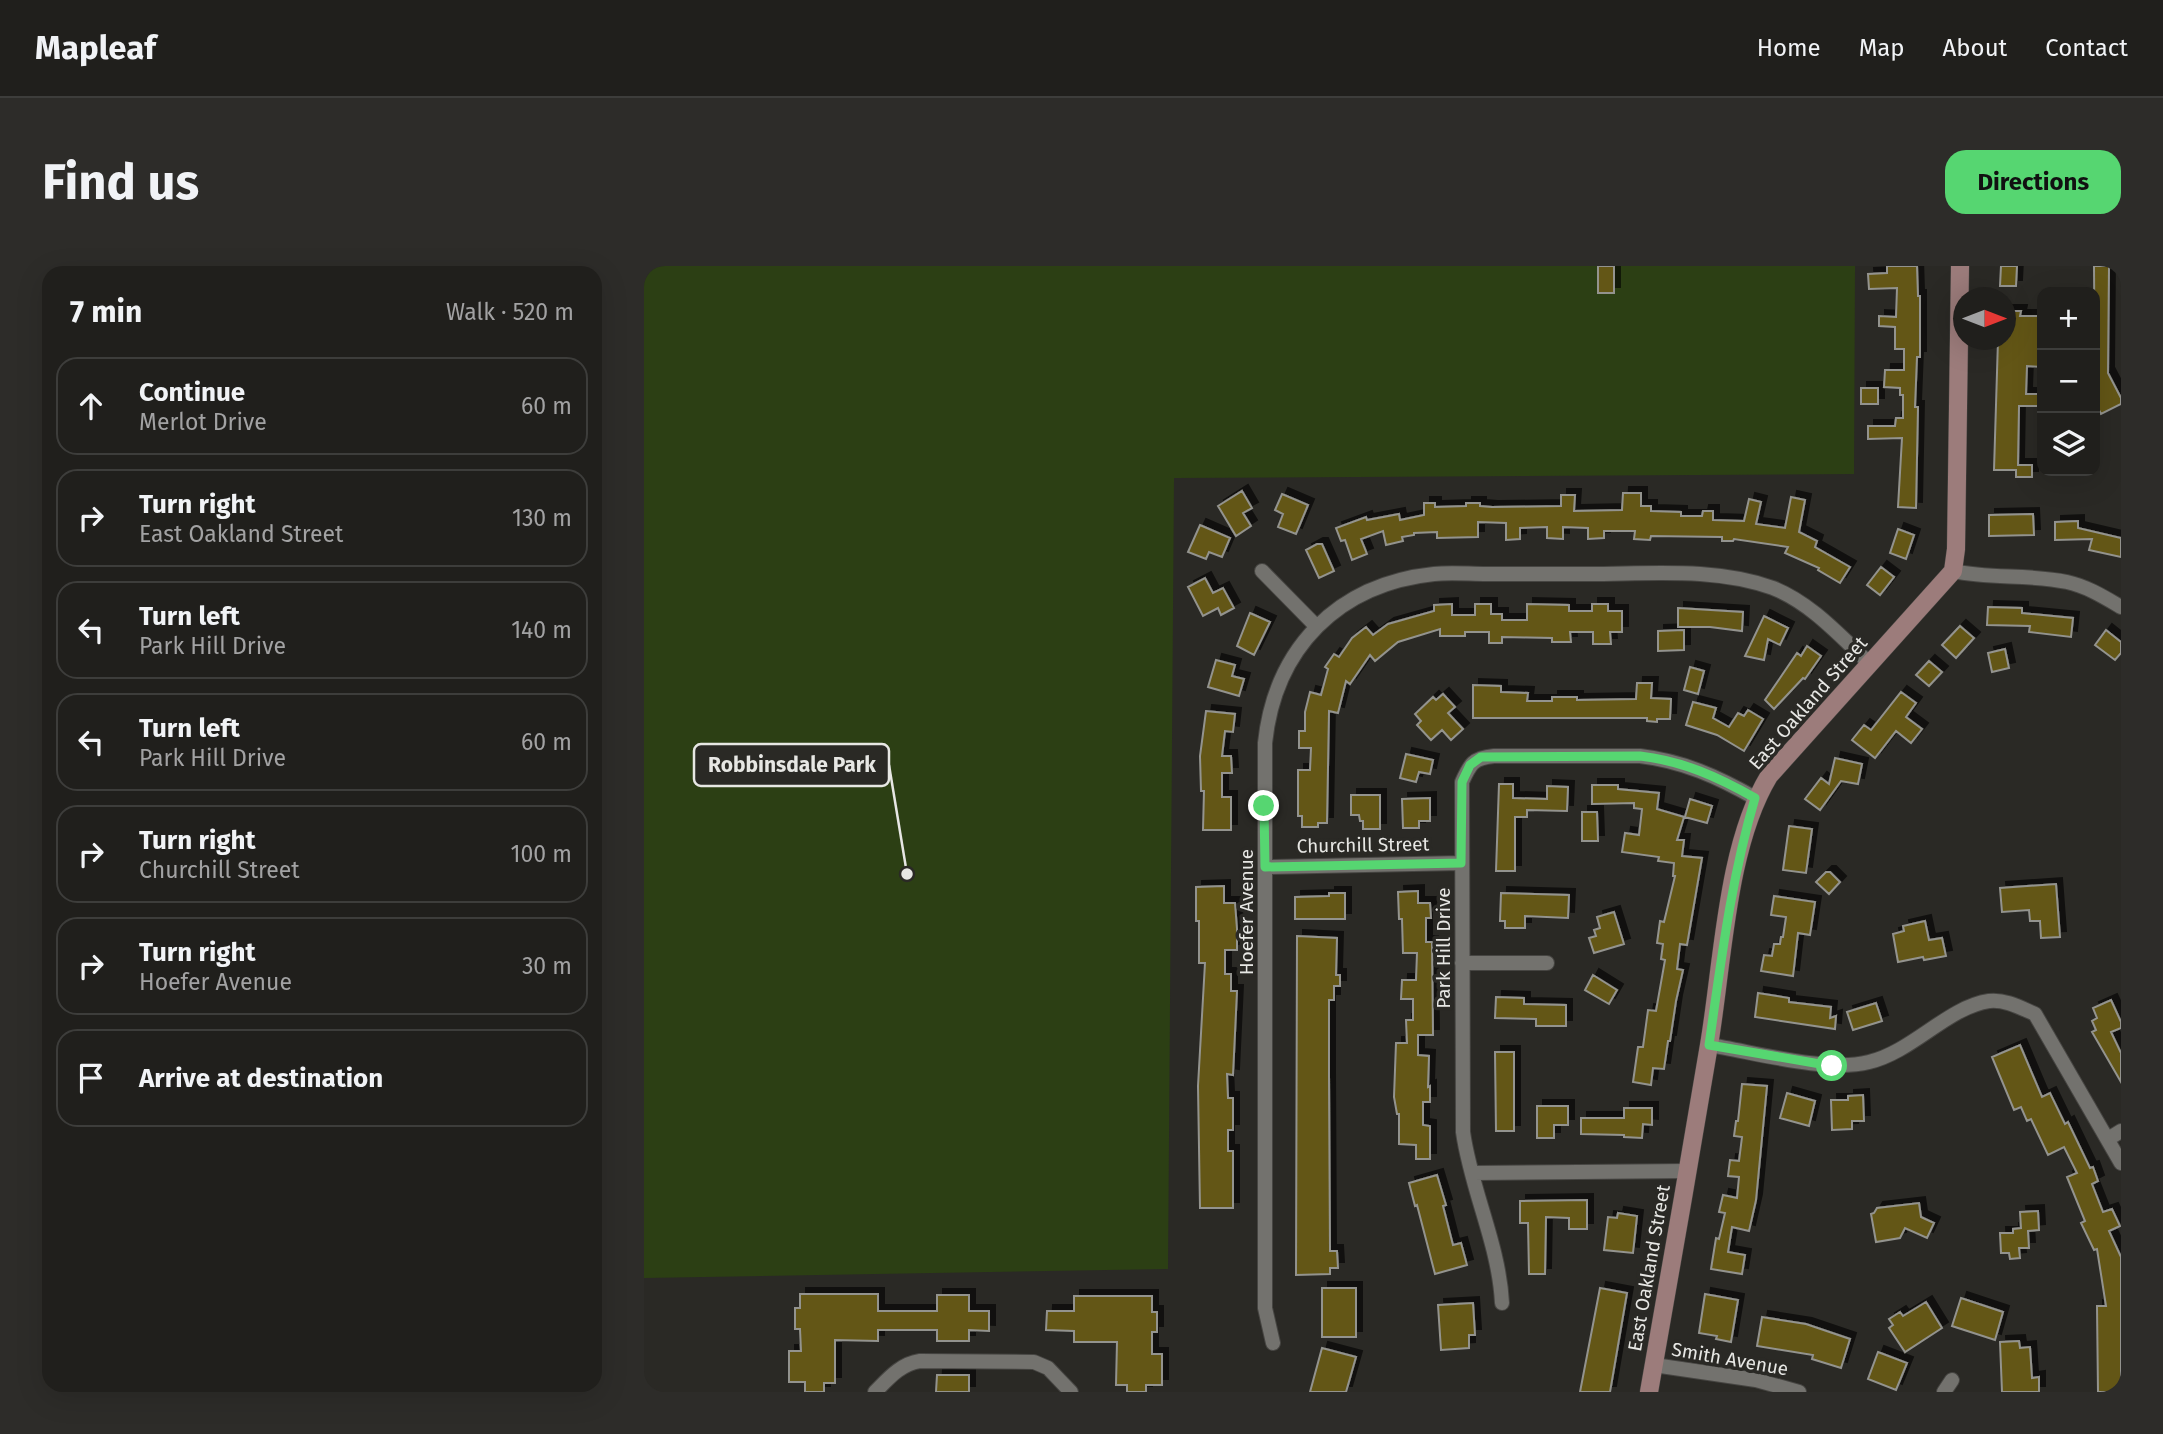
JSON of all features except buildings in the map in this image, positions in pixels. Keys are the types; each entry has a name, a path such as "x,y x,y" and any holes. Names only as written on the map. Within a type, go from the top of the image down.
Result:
{"street":[{"path":"1960,266 1956,549 1953,572 2069,583 2094,592 2121,607"},
{"path":"1262,571 1316,626"},
{"name":"East Oakland Street","path":"1649,1392 1709,1045 1730,901 1741,845 1755,798 1769,776 1953,572"},
{"name":"Hoefer Avenue","path":"1273,1343 1265,1308 1264,781 1268,719 1285,669 1316,626 1359,596 1381,586 1435,574 1692,574 1747,580 1775,589 1816,615 1869,663"},
{"name":"Park Hill Drive","path":"1503,1303 1498,1261 1466,1152 1463,1132 1462,782 1470,765 1481,757 1640,756 1661,759 1714,775 1755,798"},
{"name":"Churchill Street","path":"1265,867 1461,863"},
{"path":"1462,963 1547,963"},
{"path":"1709,1045 1832,1066 1868,1063 1896,1053 1961,1012 1990,1001 2012,1003 2035,1014 2115,1135 2121,1163"},
{"path":"1473,1173 1686,1171"},
{"path":"875,1392 898,1370 911,1362 945,1361 1034,1362 1048,1368 1071,1392"},
{"name":"Smith Avenue","path":"1654,1365 1755,1380 1799,1392"}],"green space":[{"path":"644,266 1855,266 1854,474 1174,478 1168,1269 644,1278"}],"place":[{"name":"Robbinsdale Park","path":"907,874"}],"route":[{"path":"1264,806 1265,867 1461,863 1462,782 1470,765 1481,757 1640,756 1689,766 1714,775 1755,798 1741,845 1730,901 1709,1045 1832,1066"}]}
